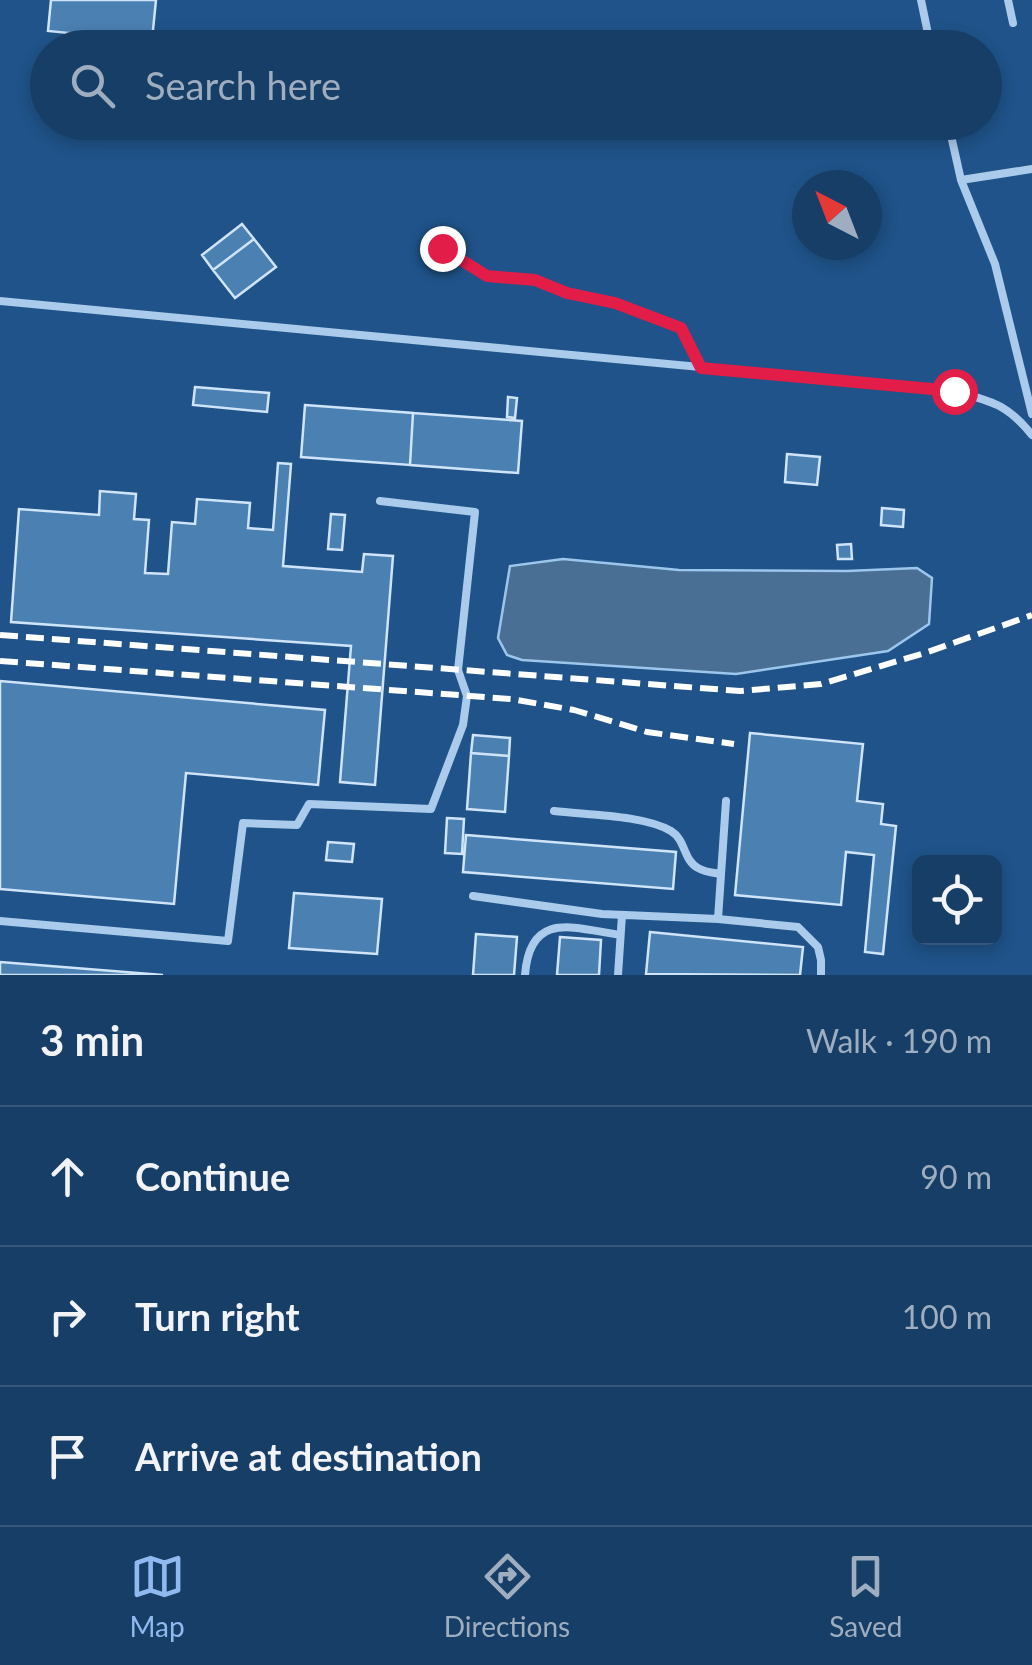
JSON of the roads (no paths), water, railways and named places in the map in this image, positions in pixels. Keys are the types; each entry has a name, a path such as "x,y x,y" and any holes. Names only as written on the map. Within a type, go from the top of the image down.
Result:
{"lane":[{"path":"921,0 927,30"},
{"path":"1008,0 1013,23"},
{"path":"952,140 961,180 995,264 1032,414"},
{"path":"961,180 1032,169"},
{"path":"442,248 487,276 535,280 567,293 615,303 681,328 701,368"},
{"path":"0,301 954,391 1000,404 1032,435"},
{"path":"0,922 228,942 243,822 297,826 309,804 431,809 462,725 466,696 458,670 475,512 380,502"},
{"path":"718,919 726,801"},
{"path":"554,811 654,823 676,833 688,858 698,868 722,874"},
{"path":"473,896 622,915 798,927 818,947 820,975"},
{"path":"618,975 622,915"},
{"path":"525,975 531,944 549,928 620,935"}],"water":[{"path":"563,559 679,570 917,568 932,578 929,624 888,651 736,674 522,660 507,655 498,638 510,566"}],"railway":[{"path":"0,635 740,691 821,684 1032,615"},
{"path":"0,661 511,699 574,710 647,732 734,744"}]}
